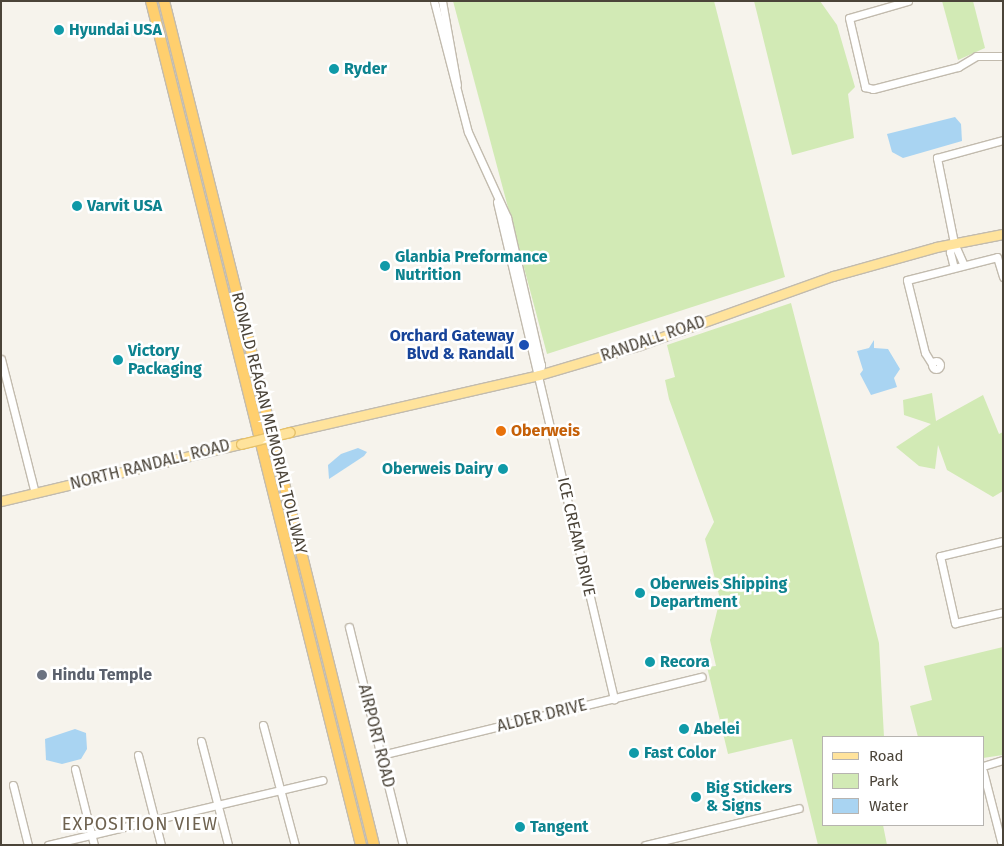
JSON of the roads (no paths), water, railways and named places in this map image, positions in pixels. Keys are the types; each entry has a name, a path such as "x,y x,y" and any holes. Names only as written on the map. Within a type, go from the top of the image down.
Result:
{"highway":[{"name":"RONALD REAGAN MEMORIAL TOLLWAY","path":"150,1 361,845"},
{"name":"RONALD REAGAN MEMORIAL TOLLWAY","path":"164,1 374,845"}],"main road":[{"name":"RANDALL ROAD","path":"294,431 539,374 640,345 833,276 954,243 1003,234"},
{"name":"NORTH RANDALL ROAD","path":"1,501 294,431"}],"street":[{"path":"434,1 457,85"},
{"path":"442,1 457,85"},
{"path":"908,1 849,18 865,87 874,89 958,68 976,56 1003,56"},
{"name":"ICE CREAM DRIVE","path":"457,85 468,132 497,202 614,699"},
{"path":"964,265 954,243 937,158 1003,140"},
{"path":"954,243 950,252 954,268"},
{"path":"932,364 925,355 906,280 997,257 1003,277"},
{"path":"1,360 35,493"},
{"path":"1003,541 940,556 955,623 1003,612"},
{"name":"AIRPORT ROAD","path":"349,628 403,845"},
{"name":"ALDER DRIVE","path":"381,755 702,677"},
{"path":"263,725 295,845"},
{"path":"201,741 228,845"},
{"path":"138,755 161,845"},
{"path":"984,766 1003,760"},
{"path":"75,770 94,845"},
{"path":"984,774 1002,833 1002,845"},
{"path":"48,845 322,780"},
{"path":"13,785 28,845"},
{"path":"645,845 798,808"}],"water":[{"path":"955,117 961,124 962,141 903,158 892,152 887,134"},
{"path":"874,340 874,348 888,349 900,369 894,378 897,387 871,395 860,374 863,370 857,351 869,348"},
{"path":"358,448 367,452 364,456 329,479 328,465 341,454"},
{"path":"75,729 86,733 87,749 81,759 62,764 46,760 45,739"}],"place":[{"name":"Hyundai USA","path":"59,30"},
{"name":"Ryder","path":"334,69"},
{"name":"Varvit USA","path":"77,206"},
{"name":"Glanbia Preformance Nutrition","path":"385,266"},
{"name":"Orchard Gateway Blvd & Randall","path":"524,345"},
{"name":"Victory Packaging","path":"118,360"},
{"name":"Oberweis","path":"501,431"},
{"name":"Oberweis Dairy","path":"503,469"},
{"name":"Oberweis Shipping Department","path":"640,593"},
{"name":"Recora","path":"650,662"},
{"name":"Hindu Temple","path":"42,675"},
{"name":"Abelei","path":"684,729"},
{"name":"Fast Color","path":"634,753"},
{"name":"Big Stickers & Signs","path":"696,797"},
{"name":"Tangent","path":"520,827"}],"district":[{"name":"EXPOSITION VIEW","path":"140,824"}]}
